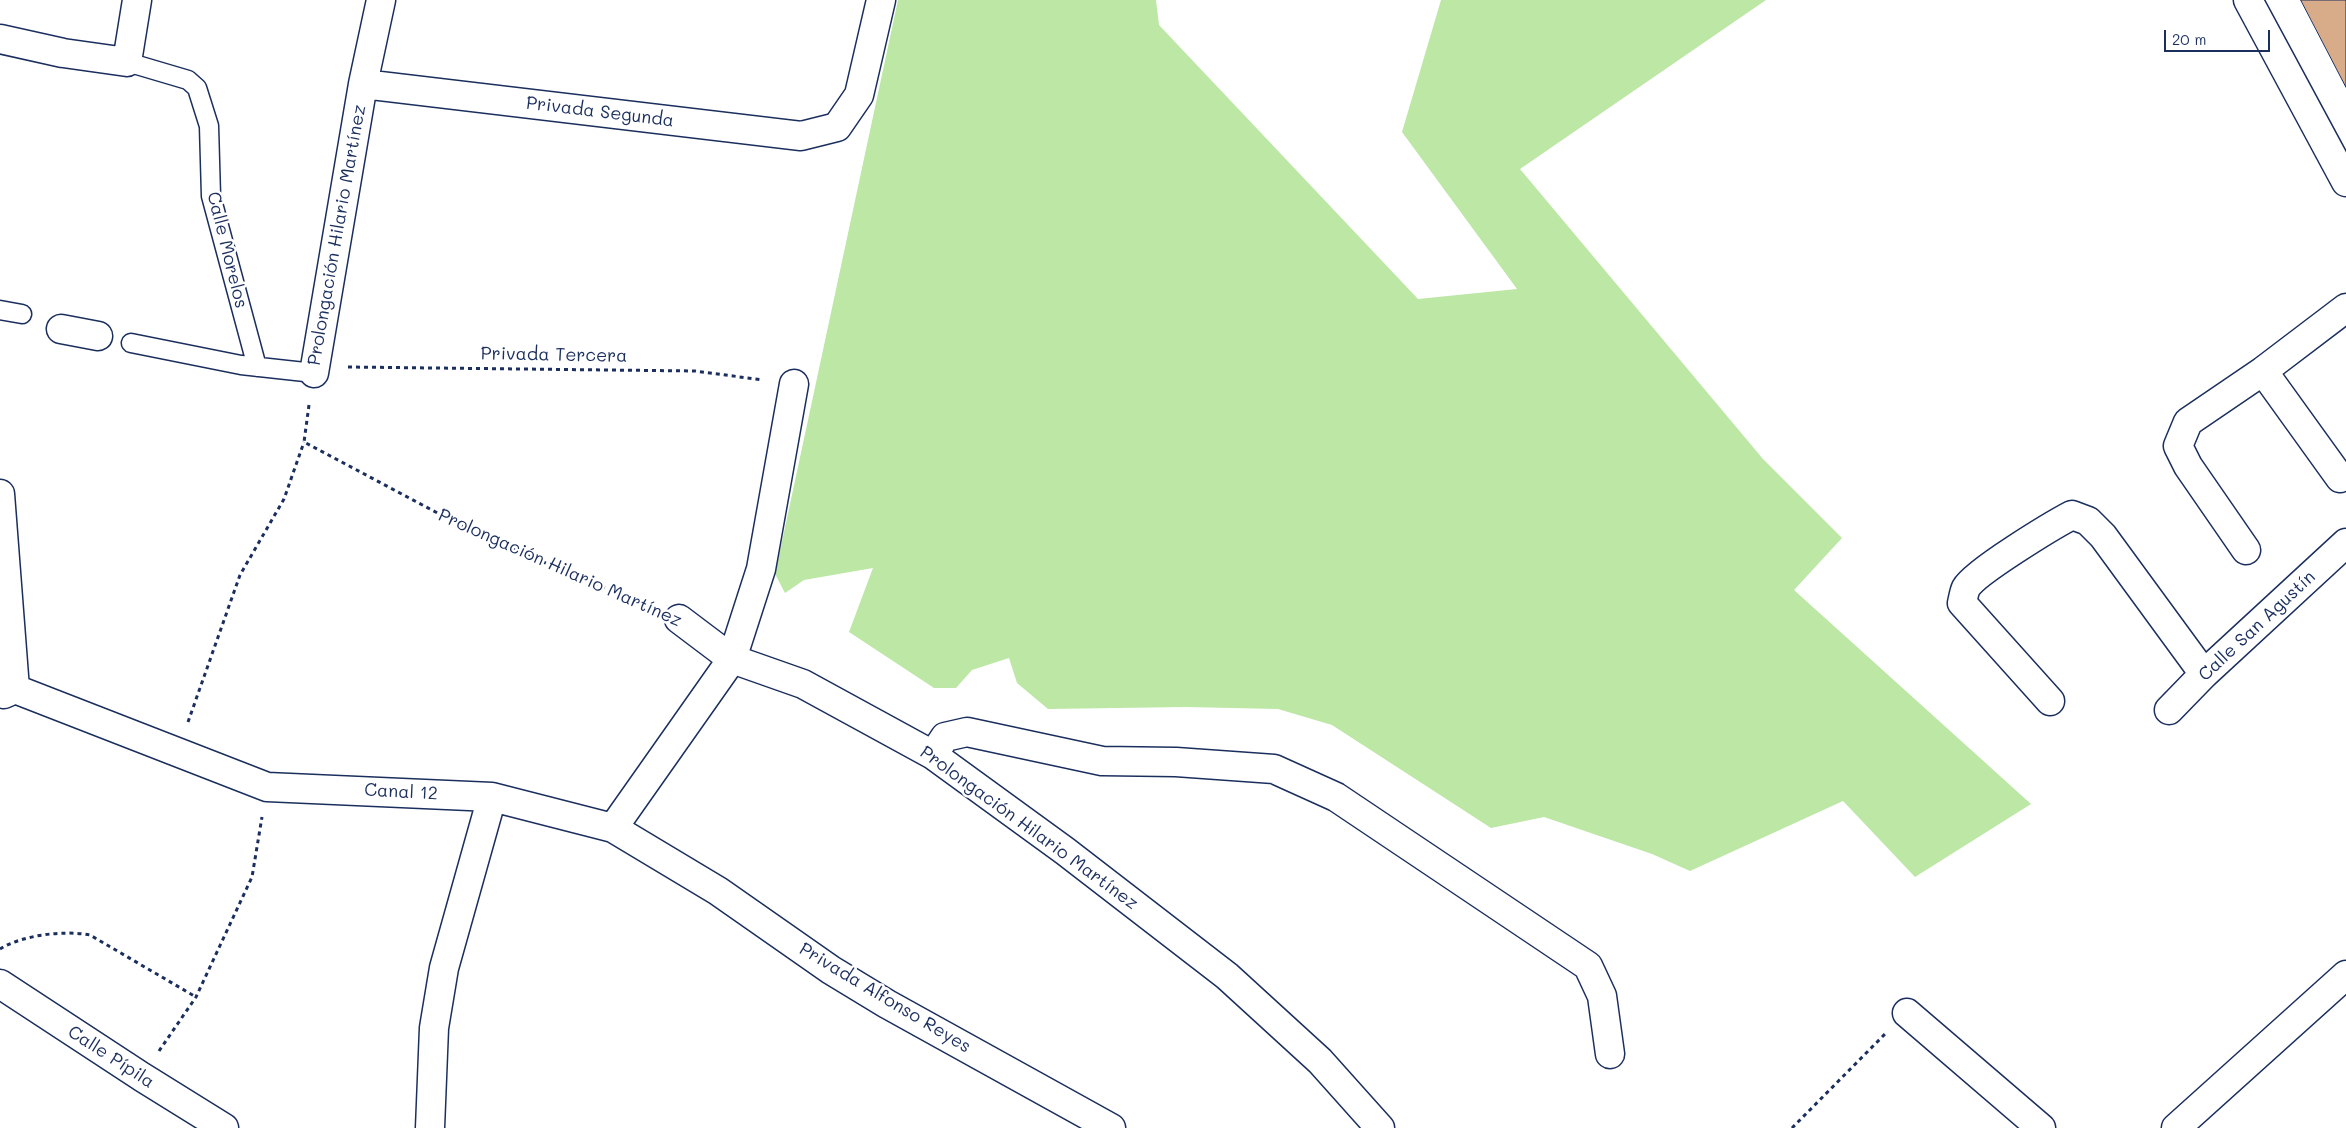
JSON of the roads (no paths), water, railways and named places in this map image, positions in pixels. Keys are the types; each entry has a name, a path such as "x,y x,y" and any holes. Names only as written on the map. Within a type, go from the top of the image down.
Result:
{"street":[{"path":"0,39 63,53 127,62 136,0"},
{"name":"Prolongación Hilario Martínez","path":"314,374 363,84 380,0"},
{"name":"Privada Segunda","path":"363,84 800,136 837,127 859,95 881,0"},
{"path":"2248,0 2346,182"},
{"path":"2246,550 2188,466 2178,446 2188,422 2263,370 2346,308"},
{"path":"61,329 98,336"},
{"path":"2263,370 2340,478"},
{"path":"613,828 732,660 760,569 794,384"},
{"path":"0,494 5,688"},
{"path":"2050,701 1962,603 1966,588 1986,571 2053,525 2072,515 2088,521 2103,536 2204,674"},
{"name":"Calle San Agustín","path":"2169,710 2204,674 2346,543"},
{"name":"Prolongación Hilario Martínez","path":"680,619 732,660 803,684 933,755 1065,851 1227,976 1320,1062 1380,1128"},
{"name":"Canal 12","path":"5,688 178,751 267,787 492,797 613,828"},
{"path":"933,755 945,737 967,732 1102,761 1240,765 1274,769 1336,797 1588,966 1602,996 1610,1054"},
{"path":"430,1128 434,1028 443,977 469,872 492,797"},
{"name":"Privada Alfonso Reyes","path":"613,828 718,891 832,970 879,999 1111,1128"},
{"path":"2176,1128 2346,975"},
{"name":"Calle Pípila","path":"0,984 224,1128"},
{"path":"1907,1013 2042,1128"}],"lane":[{"name":"Calle Morelos","path":"127,62 188,80 197,88 209,126 210,196 258,367"},
{"path":"0,310 22,314"},
{"path":"130,344 258,367 314,374"}]}
